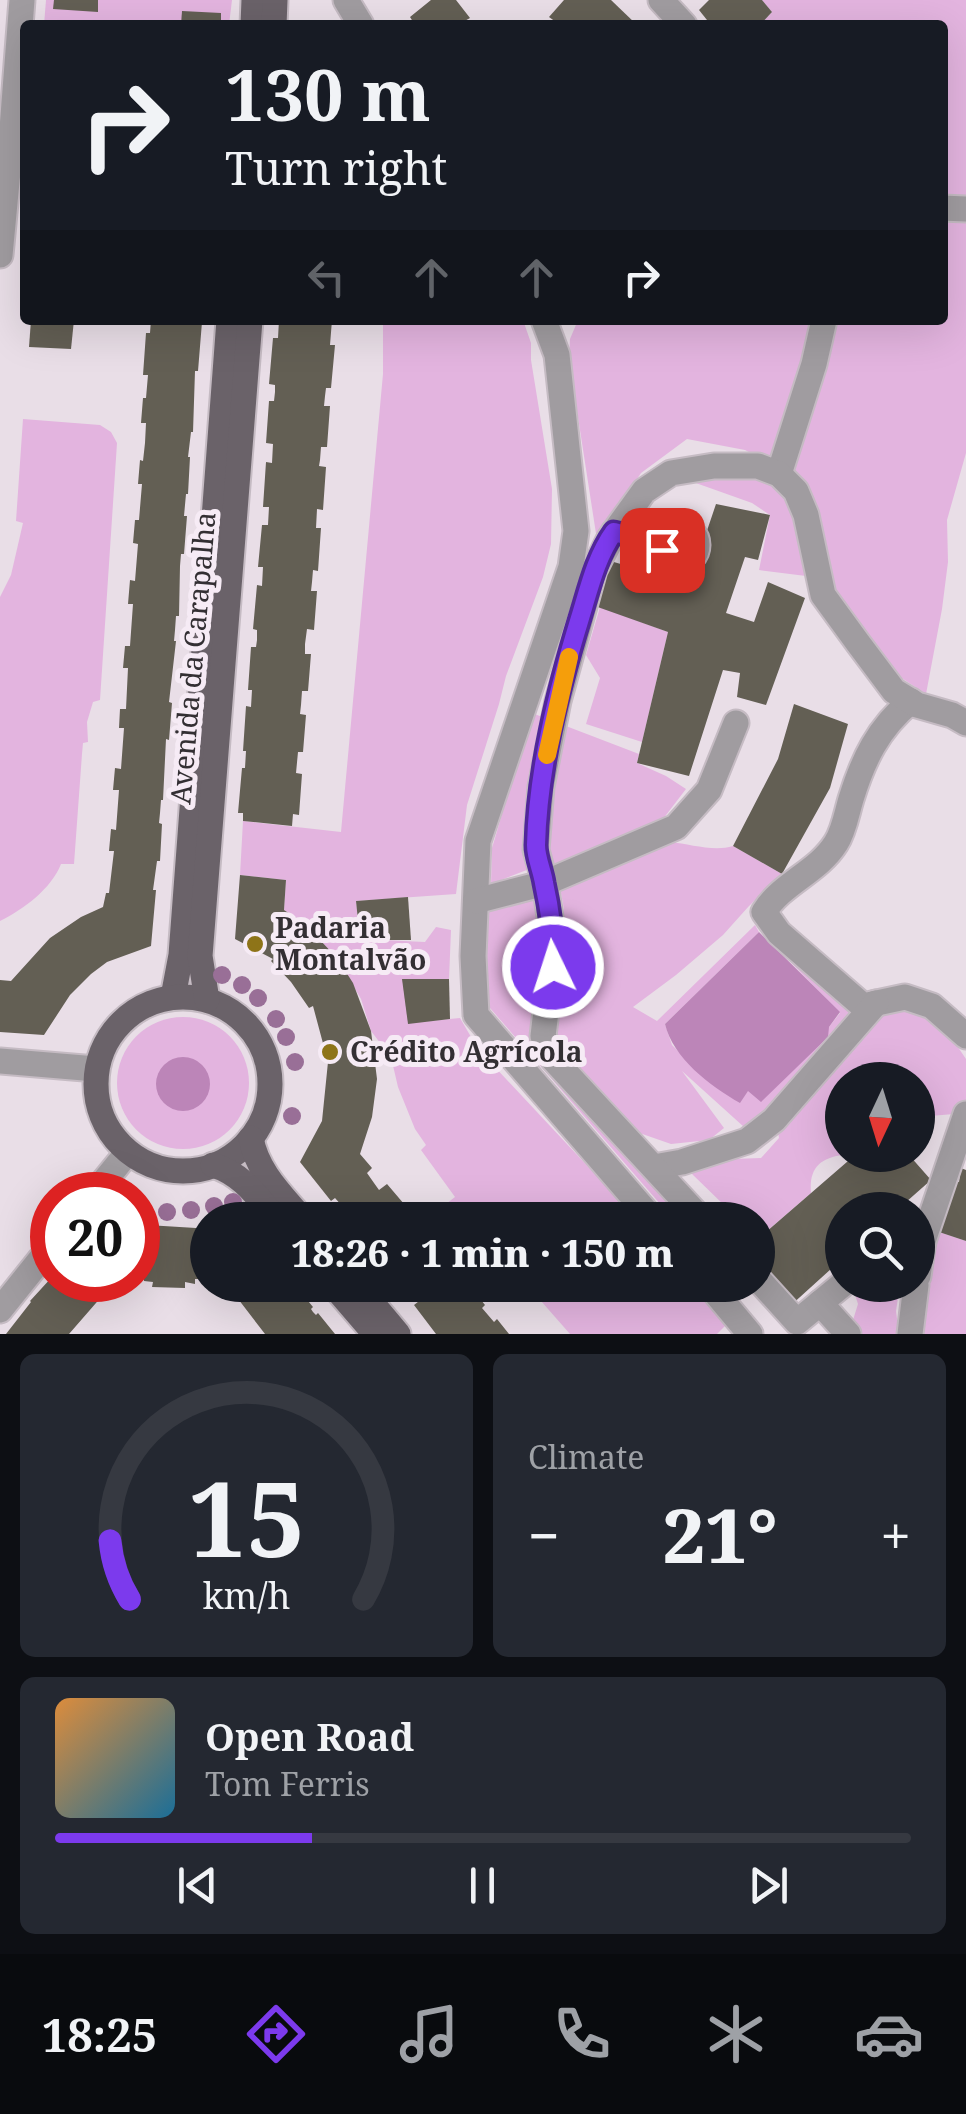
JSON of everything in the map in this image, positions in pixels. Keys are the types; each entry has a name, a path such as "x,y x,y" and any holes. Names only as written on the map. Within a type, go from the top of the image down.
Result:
{"main road":[{"name":"Avenida da Carapalha","path":"173,997 181,955 229,325"},
{"name":"Avenida da Carapalha","path":"207,1000 200,956 250,325"},
{"path":"173,997 207,1000 233,1012 253,1032 266,1057 270,1086 265,1113 251,1138 214,1165 175,1171 150,1165 128,1152 112,1135 101,1115 96,1069 105,1043 122,1021 146,1005 173,997"},
{"path":"251,1138 262,1170 288,1202"},
{"path":"214,1165 241,1178 262,1202"},
{"path":"348,1302 375,1334"},
{"path":"371,1302 398,1334"}],"street":[{"path":"661,0 679,20"},
{"path":"0,255 20,29"},
{"path":"546,325 557,355 576,531 571,567 478,841 473,956 476,1016 637,1202"},
{"path":"557,355 567,325"},
{"path":"779,474 823,325"},
{"path":"685,1202 554,1060 543,1036 554,944 536,850 541,787 568,662 594,570 614,532 644,491 671,473 714,466 758,466 779,474 796,492 806,515 823,595 894,691 966,722"},
{"path":"614,532 661,544"},
{"path":"542,654 568,662"},
{"path":"911,701 890,718 862,766 838,842 811,870 774,896 764,912 779,933 863,1006 905,997 932,1006 966,1036"},
{"path":"476,901 544,883 676,826 709,790 736,723"},
{"path":"654,1168 747,1141 774,1120 876,1003"},
{"path":"0,1061 96,1069"},
{"path":"935,1192 966,1114"},
{"path":"112,1172 128,1152"},
{"path":"0,1310 30,1272"},
{"path":"775,1298 797,1322 825,1299"},
{"path":"723,1302 750,1334"},
{"path":"910,1334 914,1302"},
{"path":"820,1303 848,1334"}],"shaded area":[{"path":"46,0 232,0 230,20 44,20"},
{"path":"762,0 966,0 966,453 947,520 948,562 926,694 900,677 835,594 817,512 796,477 745,450 687,439 641,473 597,540 569,359 576,325 948,325 948,20 765,20 772,12"},
{"path":"383,325 525,325 531,343 552,489 551,544 543,577 506,676 467,805 456,894 356,901 360,939 425,942 436,927 451,930 449,979 408,1023 460,1018 478,1049 621,1202 448,1202 455,1197 421,1150 426,1145 398,1087 391,1057 371,1031 361,999 337,958 304,923 284,910 286,880 240,875 243,821 341,832 383,374"},
{"path":"23,419 100,425 111,432 117,443 100,700 93,702 87,722 88,742 83,743 74,864 61,864 36,897 0,921 0,597 11,575 23,523 16,521"},
{"path":"722,472 767,481 789,500 806,576 759,570 770,515 752,503 693,482"},
{"path":"600,607 668,632 642,742 586,724 600,678 586,655"},
{"path":"532,713 639,754 637,763 686,789 663,819 619,846 577,860 537,866 491,884 492,848"},
{"path":"670,842 710,848 733,846 782,874 723,935 633,1007 657,1021 755,925 759,932 665,1024 672,1045 704,1077 740,1102 748,1090 829,1027 840,1013 766,937 770,933 852,1012 753,1128 744,1127 682,1071 724,1128 709,1140 671,1144 628,1129 558,1052 552,1022 564,909 559,883"},
{"path":"538,891 549,934 536,1039 676,1202 658,1202 490,1008 485,973 489,909"},
{"path":"759,932 840,1012 829,1027 828,1037 761,1102 748,1091 740,1103 684,1059 665,1024"},
{"path":"915,1009 945,1028 966,1059 966,1113 935,1116 935,1062 833,1062 877,1011"},
{"path":"183,1017 208,1022 230,1036 244,1058 249,1083 244,1108 230,1130 208,1144 183,1149 158,1144 136,1130 122,1108 117,1083 122,1058 136,1036 158,1022"},
{"path":"183,1057 202,1065 210,1084 202,1103 183,1111 164,1103 156,1084 164,1065"},
{"path":"825,1071 825,1161 814,1171 811,1193 775,1224 775,1202 721,1202 691,1173 704,1160 761,1158 779,1138 777,1127"},
{"path":"939,1232 966,1241 966,1334 918,1334 923,1302 935,1302 935,1243"},
{"path":"542,1302 713,1302 730,1321 717,1334 570,1334"},
{"path":"897,1302 899,1334 860,1334 853,1320 858,1304"}],"building":[{"path":"54,0 98,0 98,12 53,9"},
{"path":"431,0 456,0 470,18 412,20 410,17"},
{"path":"564,0 611,0 632,20 553,20 549,17"},
{"path":"709,0 762,0 772,12 765,20 707,20 699,10"},
{"path":"182,11 221,13 221,20 181,20"},
{"path":"31,325 73,325 71,349 29,347"},
{"path":"151,325 202,325 151,946 107,962 91,974 70,995 44,1035 0,1032 0,980 11,981 50,938 103,907 109,893 114,851 109,851 111,829 116,830 119,790 113,790 115,768 121,769 124,728 119,728 120,709 126,709 128,668 123,668 125,646 130,646 133,604 128,604 130,580 135,581 138,544 133,543 135,520 139,520 142,484 138,484 145,443 146,423 141,423 148,375 143,375 146,333 150,333"},
{"path":"279,325 332,325 330,345 335,345 331,388 326,388 324,406 330,406 327,447 321,447 319,466 326,467 323,510 317,509 316,528 321,528 318,571 313,570 311,591 317,591 314,630 307,629 305,644 305,654 311,654 308,691 302,691 300,714 306,715 303,752 298,752 296,773 302,774 299,815 293,814 292,826 243,821 243,813 238,813 245,768 246,706 251,707 251,647 256,647 257,640 257,630 253,629 257,585 262,586 263,567 258,567 262,525 268,525 269,507 263,507 266,462 272,463 273,444 266,443 269,401 274,401 275,392 275,385 269,384 273,338 278,338"},
{"path":"716,504 770,515 758,560 745,557 726,613 754,622 768,582 805,598 766,705 737,697 740,673 723,670 689,776 637,763 668,632 592,605 607,560 689,584"},
{"path":"794,704 848,724 830,788 782,874 733,846 778,759"},
{"path":"240,875 286,880 284,910 304,923 337,958 353,983 371,1031 377,1079 372,1117 360,1154 372,1168 367,1173 379,1190 387,1184 402,1202 339,1202 335,1198 331,1201 300,1162 322,1121 328,1062 313,1006 309,1008 273,959 235,939"},
{"path":"408,897 411,940 360,940 356,901"},
{"path":"402,979 449,979 450,1019 408,1024"},
{"path":"961,1168 966,1170 966,1241 939,1232 950,1179 959,1182"},
{"path":"835,1172 924,1172 931,1180 917,1192 825,1192 825,1274 789,1307 775,1291 775,1224"},
{"path":"160,1226 190,1228 190,1283 185,1282 185,1288 160,1287"},
{"path":"31,1302 97,1302 69,1334 6,1334"},
{"path":"240,1302 309,1302 313,1312 335,1334 265,1334"},
{"path":"483,1302 482,1308 509,1334 436,1334 414,1305"}],"slow traffic":[{"path":"547,755 569,657"}],"place":[{"name":"Padaria Montalvão","path":"255,944"},
{"name":"Crédito Agrícola","path":"330,1052"}],"route":[{"path":"553,967 554,944 536,850 541,787 572,644 594,570 614,532 661,544 662,550"}]}
